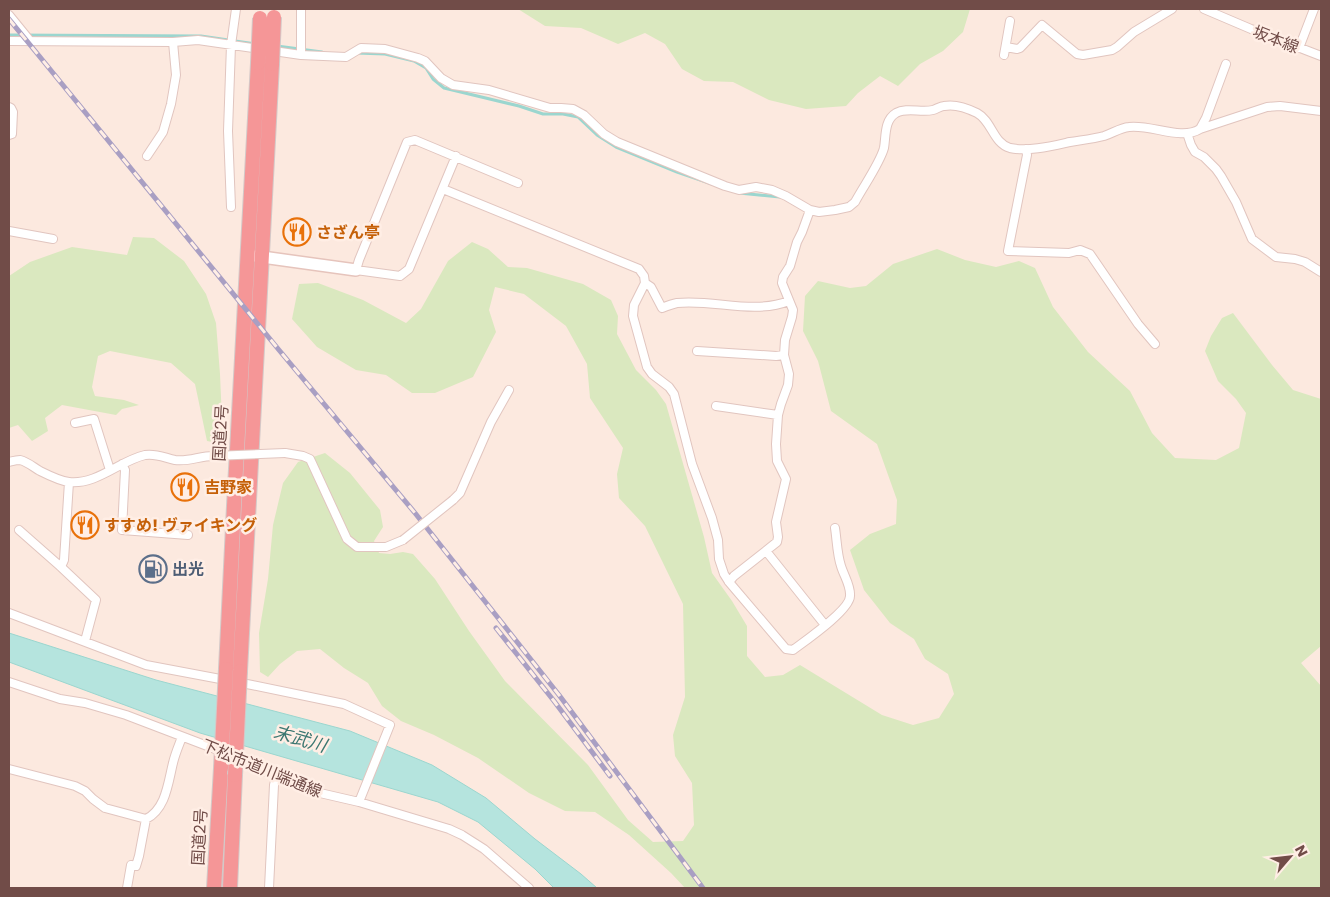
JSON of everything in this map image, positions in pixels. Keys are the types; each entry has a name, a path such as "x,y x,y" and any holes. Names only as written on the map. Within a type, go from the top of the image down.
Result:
{"highway":[{"name":"国道2号","path":"230,888 262,257 267,13"},
{"name":"国道2号","path":"214,888 248,255 265,64"}],"street":[{"path":"232,207 228,131 231,45 236,9"},
{"path":"1010,21 1005,51 1020,48 1042,25 1077,54 1084,55 1112,50 1118,47 1134,32 1172,9"},
{"name":"坂本線","path":"1204,9 1321,56"},
{"path":"1299,48 1314,9"},
{"path":"301,12 301,54"},
{"path":"9,15 31,41"},
{"path":"9,41 173,42 198,40 301,54 346,57 361,48 385,49 425,61 441,78 452,85 488,90 550,108 573,110 584,115 604,134 617,142 739,190 756,188 772,190 810,210 819,212 849,207 855,202 880,158 884,148 888,121 894,114 904,110 933,110 943,106 955,105 976,113 985,119 1003,144 1011,148 1026,149 1101,136 1121,128 1150,128 1187,134 1268,107 1286,106 1321,111"},
{"path":"147,156 163,132 171,104 176,75 173,42"},
{"path":"1200,129 1226,64"},
{"path":"9,107 13,112 12,134 9,135"},
{"path":"1187,134 1190,145 1195,152 1204,157 1221,176 1236,202 1252,239 1276,257 1305,262 1321,272"},
{"path":"356,270 407,142 415,140 518,182"},
{"path":"1026,149 1008,251 1069,253 1080,250 1090,254 1138,324 1155,344"},
{"path":"248,255 400,276 409,269 456,156"},
{"path":"443,189 639,269 644,276 645,283 634,305 634,316 646,367 669,387 674,394 692,464 712,518 718,540 719,559 724,574 786,649 793,650 825,625 843,610 850,598 849,589 840,565 835,528"},
{"path":"729,582 776,542 778,537 776,522 786,479 777,461 776,444 778,415 788,385 789,374 784,355 785,340 793,310 782,283 810,210"},
{"path":"9,231 53,239"},
{"path":"645,283 651,287 662,308 676,303 704,303 750,308 789,301"},
{"path":"697,351 784,355"},
{"path":"9,462 18,460 27,462 41,471 69,482 85,481 97,477 145,455 156,454 178,460 193,460 206,456 285,453 303,456 310,459 347,539 357,547 386,547 403,540 460,493 491,422 509,390"},
{"path":"716,406 778,415"},
{"path":"75,424 94,419 110,470"},
{"path":"122,464 125,470 122,530 188,535"},
{"path":"61,567 64,560 69,482"},
{"path":"19,530 96,600 85,641"},
{"path":"766,551 825,625"},
{"path":"9,613 146,666 344,704 390,725 360,799"},
{"name":"下松市道川端通線","path":"9,682 60,699 85,703 126,715 240,758 276,777 320,793 360,799 449,829 484,849 530,888"},
{"path":"127,888 131,865 136,866 139,856 146,819 157,811 165,796 174,758 182,736"},
{"path":"9,769 75,786 85,791 104,808 146,819"},
{"path":"269,888 276,777"}],"green space":[{"path":"518,9 970,9 963,32 943,51 920,64 898,86 880,76 858,93 846,106 806,109 769,100 733,82 704,81 682,69 665,44 645,33 618,44 581,28 545,26"},
{"path":"133,237 154,238 184,261 206,294 216,323 223,444 207,441 195,384 171,363 110,351 98,356 92,387 95,396 124,400 139,405 122,409 116,415 62,405 45,418 48,431 32,441 18,425 9,428 9,276 30,262 72,247 127,255"},
{"path":"472,242 488,249 508,267 527,268 583,284 611,300 618,316 617,334 636,370 656,390 666,404 704,537 712,573 747,626 747,656 765,677 783,675 800,665 882,715 913,725 939,718 954,694 948,674 925,659 914,639 890,623 864,590 850,550 870,534 896,524 897,500 877,444 831,411 818,361 803,331 805,296 818,281 850,288 866,286 893,264 937,249 965,260 996,267 1019,261 1035,268 1053,307 1088,352 1130,391 1152,433 1175,458 1216,460 1239,448 1246,413 1236,399 1218,381 1205,351 1211,336 1222,318 1233,313 1293,390 1321,399 1321,646 1301,663 1321,686 1321,888 685,888 629,835 595,812 565,811 529,793 478,758 434,735 401,721 382,706 368,683 344,668 320,649 297,651 280,664 268,677 260,672 259,633 268,579 273,525 283,483 298,462 325,453 350,473 380,510 383,527 374,541 379,553 403,552 413,554 435,579 505,681 588,765 628,820 653,842 683,841 694,825 692,783 675,756 673,735 685,697 683,604 645,526 619,498 617,474 623,448 590,398 587,364 566,326 524,294 495,287 489,310 496,332 473,377 435,393 412,393 386,375 356,370 317,347 292,319 299,284 318,283 363,300 406,323 421,309 448,261"}],"water":[{"name":"末武川","path":"9,633 156,680 350,731 432,765 486,798 597,888 554,888 535,869 478,822 438,802 200,733 9,662"}],"waterway":[{"path":"9,35 201,36 256,44"},
{"path":"277,46 322,52"},
{"path":"356,53 385,54 414,61 426,68 433,79 444,88 519,106 543,114 563,114 578,117 597,135 616,147 712,184"},
{"path":"739,193 780,197"}],"railway":[{"path":"9,19 279,350 415,513 559,695 703,888"},
{"path":"496,628 610,776"}],"place":[{"name":"さざん亭","path":"297,232"},
{"name":"吉野家","path":"185,487"},
{"name":"すすめ! ヴァイキング","path":"85,525"},
{"name":"出光","path":"153,569"}]}
